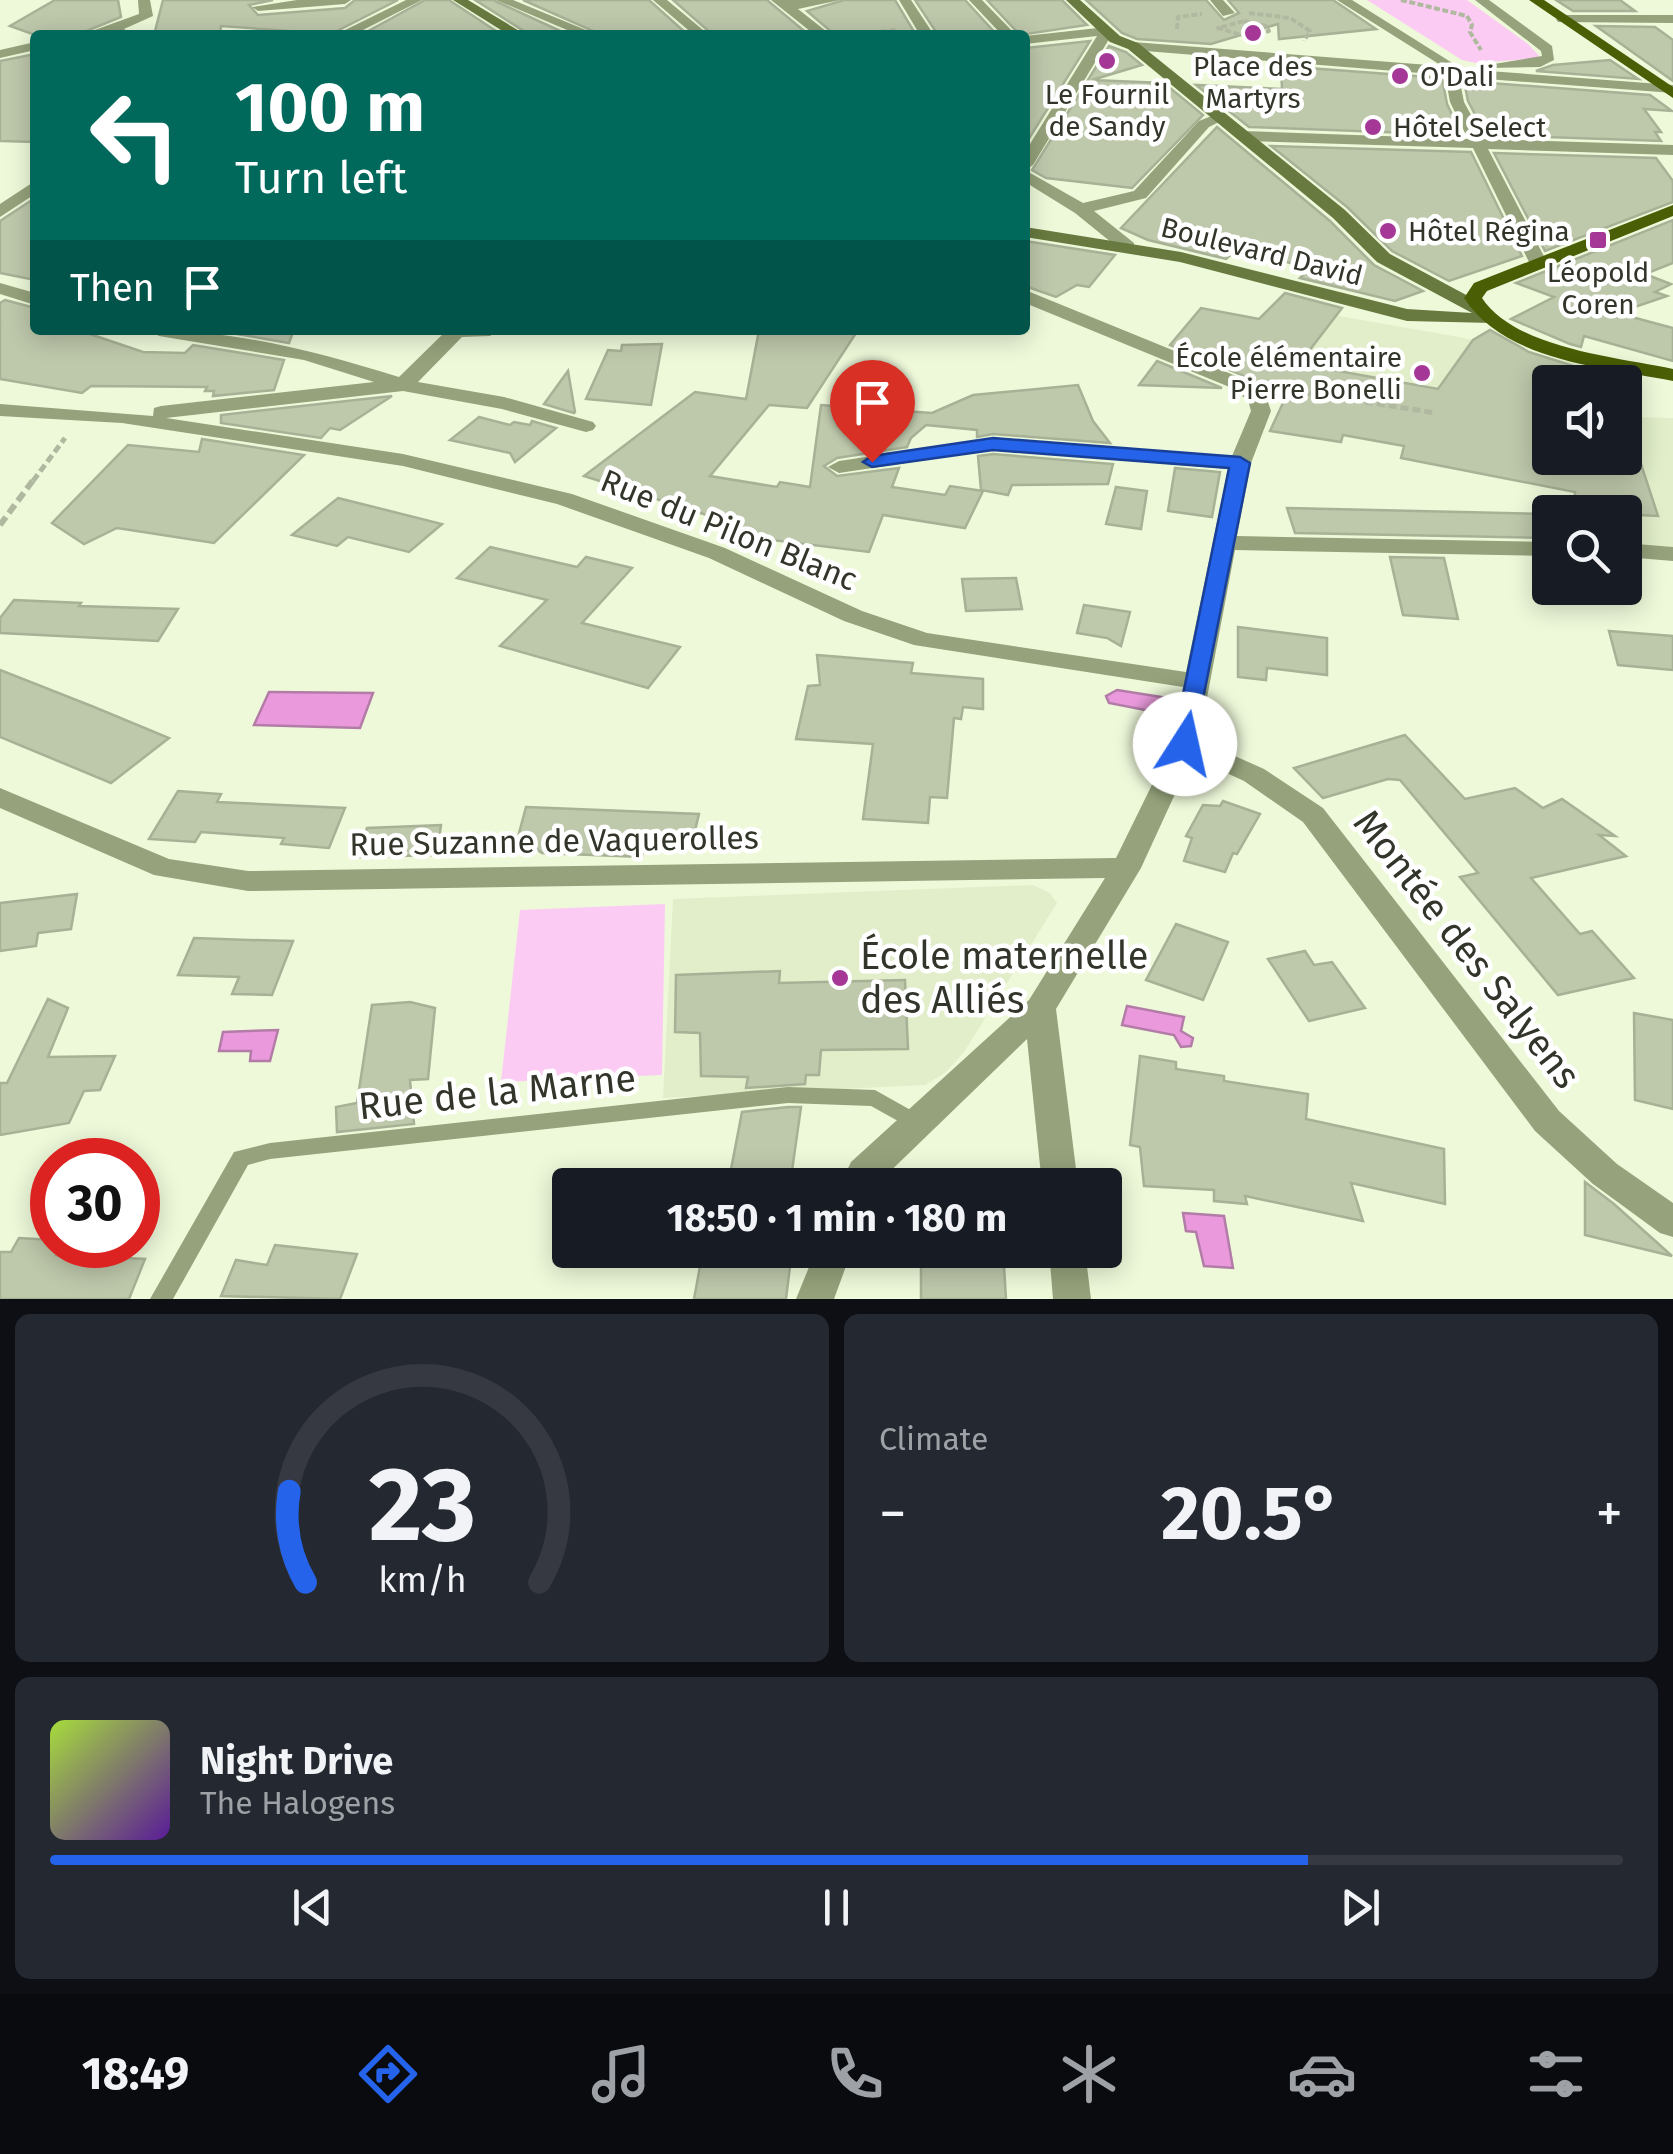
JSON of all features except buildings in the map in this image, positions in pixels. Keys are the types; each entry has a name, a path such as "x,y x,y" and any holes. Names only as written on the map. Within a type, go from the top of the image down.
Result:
{"main road":[{"path":"1535,0 1671,91"},
{"path":"1673,210 1480,287 1472,298 1481,314 1504,330 1556,348 1673,375"}],"street":[{"path":"111,30 146,16 144,0"},
{"path":"258,6 345,0"},
{"path":"353,30 416,0"},
{"path":"460,0 511,30"},
{"path":"502,0 578,30"},
{"path":"659,0 696,30"},
{"path":"781,3 834,0"},
{"path":"905,0 924,29"},
{"path":"975,0 1004,30"},
{"path":"1072,0 1115,39 1133,46 1671,91"},
{"path":"1216,0 1228,12"},
{"path":"1343,0 1453,70 1540,62 1549,57 1547,50 1481,0"},
{"path":"781,3 817,30"},
{"path":"1563,19 1673,18"},
{"path":"1030,39 1107,31"},
{"path":"1030,157 1107,31"},
{"path":"1133,46 1408,275 1481,314"},
{"path":"0,54 30,47"},
{"path":"1453,70 1458,102 1538,262"},
{"path":"1081,209 1140,195 1204,124 1219,118"},
{"path":"1244,136 1673,150"},
{"path":"1030,178 1081,209 1128,246"},
{"path":"0,212 30,190"},
{"name":"Boulevard David","path":"1030,233 1128,246 1407,314 1481,314"},
{"path":"0,288 30,297"},
{"path":"867,1168 1040,1008 1126,868 1185,744 1240,463 1262,411 1258,397 1246,390 1030,298"},
{"path":"189,335 307,355 403,385 504,403 586,426"},
{"path":"122,417 403,385 452,335"},
{"name":"Rue du Pilon Blanc","path":"0,410 122,417 403,460 564,498 717,553 854,616 923,640 1195,682"},
{"path":"840,467 993,444 1240,463"},
{"path":"1222,543 1532,550"},
{"path":"1642,551 1673,554"},
{"name":"Montée des Salyens","path":"1185,744 1254,775 1314,815 1547,1120 1604,1174 1673,1222"},
{"name":"Rue Suzanne de Vaquerolles","path":"0,797 164,868 248,880 1126,868"},
{"path":"1040,1008 1058,1168"},
{"path":"815,1299 827,1268"},
{"path":"1069,1268 1072,1299"}],"lane":[{"name":"Rue de la Marne","path":"161,1299 240,1158 788,1095 874,1098 916,1124"}],"path":[{"path":"1401,0 1439,6 1467,16 1472,25 1470,32 1482,45 1482,55 1477,60"},
{"path":"1439,6 1444,2"},
{"path":"1246,390 1265,387 1312,392 1436,413"},
{"path":"0,525 72,427 122,417"}],"shaded area":[{"path":"1367,0 1467,0 1541,58 1476,63 1462,60"},
{"name":"École élémentaire Pierre Bonelli","path":"1310,311 1459,337 1582,365 1532,365 1532,428 1255,379"},
{"path":"1642,417 1673,418 1673,547 1642,544 1642,495 1613,495 1606,475 1642,475"},
{"path":"1117,690 1174,699 1171,715 1109,703 1106,696"},
{"path":"269,692 373,693 360,728 254,725"},
{"name":"École maternelle des Alliés","path":"1033,885 1050,893 1057,903 964,1052 945,1073 925,1085 663,1098 673,899"},
{"path":"665,904 662,1075 501,1082 520,910"},
{"path":"1127,1006 1184,1017 1181,1031 1193,1038 1191,1046 1181,1047 1174,1035 1122,1025"},
{"path":"278,1030 270,1061 250,1061 251,1051 219,1051 223,1032"},
{"path":"1183,1213 1224,1216 1233,1268 1204,1266 1196,1232 1186,1231"}],"place":[{"name":"Place des Martyrs","path":"1253,33"},
{"name":"Le Fournil de Sandy","path":"1107,61"},
{"name":"O'Dali","path":"1400,76"},
{"name":"Hôtel Select","path":"1373,127"},
{"name":"Hôtel Régina","path":"1388,231"},
{"name":"Léopold Coren","path":"1598,240"},
{"name":"École élémentaire Pierre Bonelli","path":"1422,373"},
{"name":"École maternelle des Alliés","path":"840,978"}],"route":[{"path":"872,462 993,444 1240,463 1185,744"}]}
